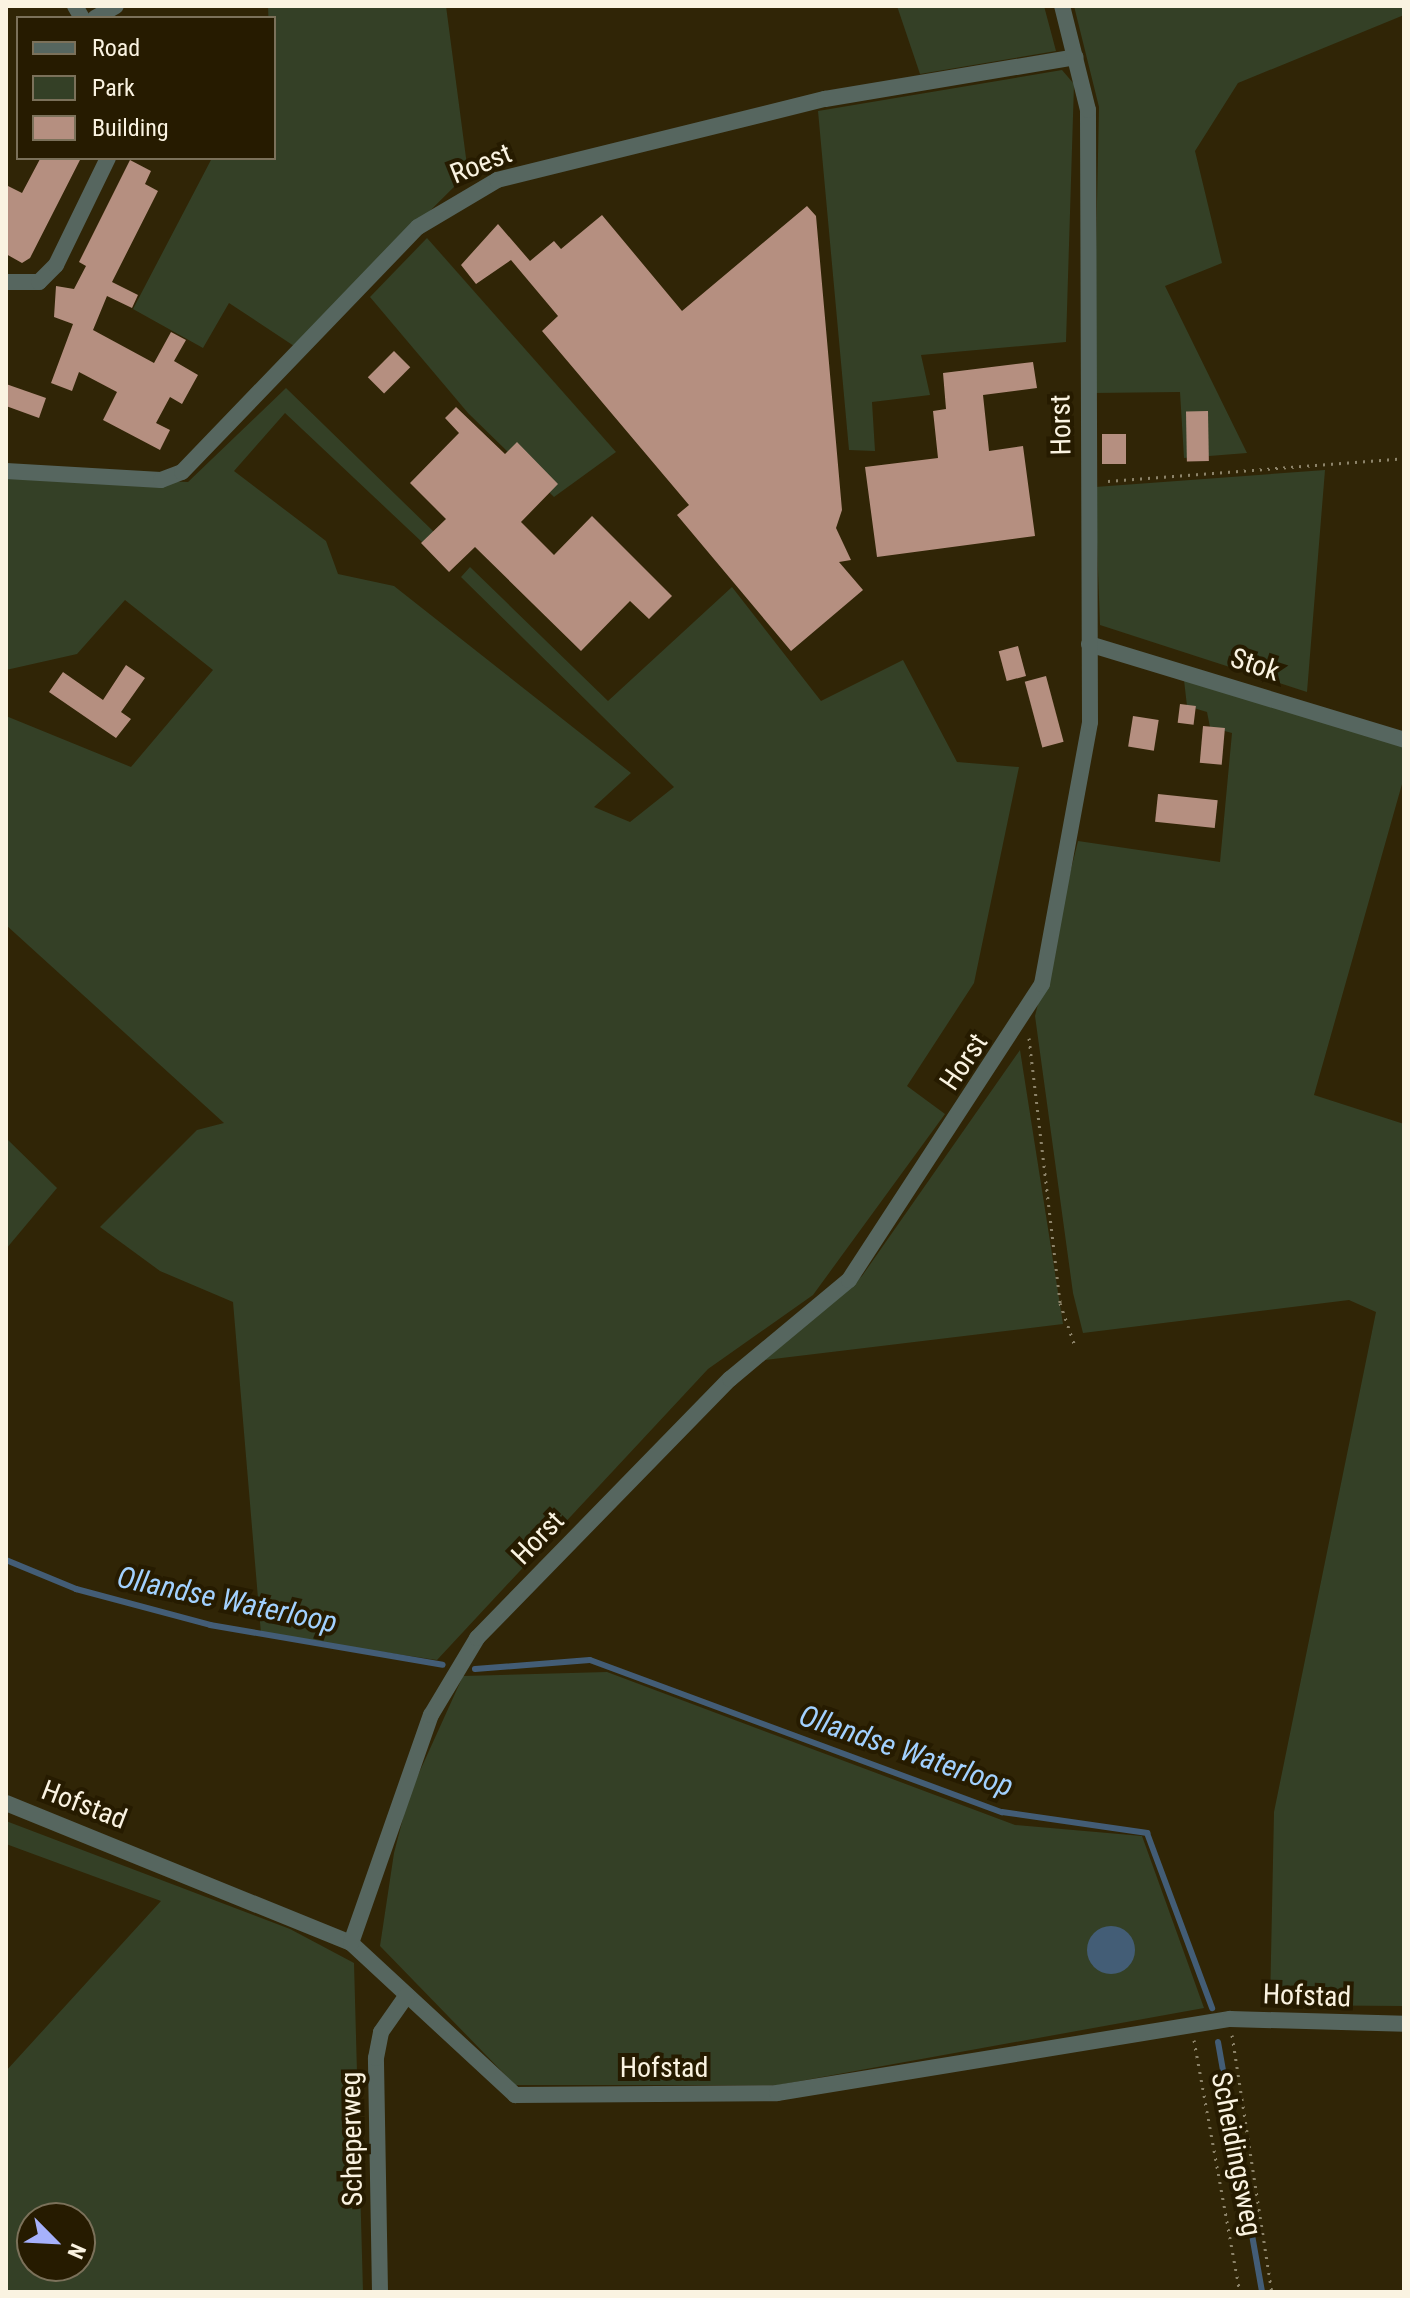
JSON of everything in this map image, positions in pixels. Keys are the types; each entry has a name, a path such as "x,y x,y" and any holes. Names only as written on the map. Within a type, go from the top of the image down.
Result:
{"street":[{"path":"98,16 116,6"},
{"name":"Horst","path":"351,1943 431,1715 477,1638 730,1379 849,1280 1024,1019 1042,984 1090,722 1088,110 1062,6"},
{"name":"Roest","path":"6,471 161,480 182,472 418,227 497,180 825,99 1076,57"},
{"path":"6,282 39,282 56,265 107,160"},
{"name":"Stok","path":"1089,644 1404,740"},
{"name":"Hofstad","path":"6,1803 351,1943 515,2095 777,2093 1190,2023 1230,2019 1404,2024"},
{"name":"Scheperweg","path":"380,2292 376,2058 381,2032 407,1995"}],"path":[{"path":"1088,482 1404,458"},
{"path":"1024,1019 1060,1303 1075,1346"},
{"path":"1230,2019 1272,2292"},
{"name":"Scheidingsweg","path":"1190,2023 1240,2292"}],"green space":[{"path":"268,6 446,6 468,173 294,346 229,303 203,348 133,309 211,160 276,160 276,16 268,16"},
{"path":"897,6 1044,6 1056,51 920,74"},
{"path":"1074,6 1404,6 1404,15 1238,83 1195,151 1222,263 1165,286 1247,453 1184,458 1180,392 1093,393 1099,107"},
{"path":"1062,70 1074,84 1066,342 921,355 930,395 872,402 875,451 849,450 818,111"},
{"path":"427,238 616,452 554,497 468,413 370,297"},
{"path":"286,388 434,532 423,543 285,413 234,471 326,541 338,574 394,586 631,773 594,807 630,822 674,787 461,577 470,567 608,701 732,587 821,701 903,660 957,762 1019,767 974,983 907,1086 945,1114 813,1295 708,1369 437,1660 261,1634 233,1302 160,1271 100,1227 197,1130 224,1123 6,925 6,716 131,767 213,670 125,600 77,654 6,670 6,475 188,482"},
{"path":"1325,470 1307,692 1100,625 1095,487"},
{"path":"1184,680 1404,747 1404,777 1314,1095 1404,1124 1404,2006 1270,2005 1274,1812 1376,1312 1349,1300 1083,1333 1073,1293 1035,1016 1078,841 1220,862 1232,733 1210,727 1207,712 1187,706"},
{"path":"1020,1050 1063,1324 765,1360 862,1276"},
{"path":"6,1138 57,1188 6,1249"},
{"path":"607,1672 1015,1825 1142,1836 1204,2008 778,2085 515,2085 380,1946 394,1853 409,1795 463,1676"},
{"path":"6,1821 290,1929 354,1963 363,2292 6,2292 6,2071 161,1901 6,1844"}],"water":[{"path":"1111,1926 1120,1927 1128,1933 1134,1941 1134,1959 1128,1967 1120,1973 1111,1974 1102,1973 1094,1967 1088,1959 1087,1950 1088,1941 1094,1933 1102,1927"}],"building":[{"path":"39,160 80,160 30,258 22,263 6,254 6,185 22,193"},
{"path":"130,160 151,171 145,184 158,191 112,282 138,295 132,308 107,296 93,330 154,363 171,332 186,340 174,361 198,375 182,404 170,397 156,423 170,430 160,450 103,420 117,392 79,372 72,391 51,383 73,324 54,317 56,286 74,289 86,266 79,262"},
{"path":"807,206 816,216 842,510 836,528 851,560 839,562 863,590 791,651 677,515 689,505 542,331 558,316 511,260 476,284 461,265 498,224 530,261 554,241 561,249 602,215 682,311"},
{"path":"394,351 410,367 384,393 368,377"},
{"path":"1033,362 1037,388 983,395 989,451 1023,446 1035,536 877,557 865,467 938,458 933,411 946,409 943,373"},
{"path":"6,384 46,398 39,418 6,406"},
{"path":"456,407 505,454 517,442 558,484 521,522 554,555 592,516 672,596 649,619 630,601 581,651 475,547 449,572 421,543 446,519 410,483 459,433 445,418"},
{"path":"1186,411 1208,411 1209,461 1187,461"},
{"path":"1102,434 1126,434 1126,464 1102,464"},
{"path":"1018,646 1026,676 1007,681 999,651"},
{"path":"126,665 145,678 121,712 131,719 116,738 49,692 63,672 103,700"},
{"path":"1046,676 1064,742 1042,747 1025,682"},
{"path":"1180,704 1196,706 1194,725 1178,723"},
{"path":"1133,716 1159,720 1154,751 1128,747"},
{"path":"1203,726 1225,728 1222,765 1200,763"},
{"path":"1158,794 1218,800 1215,828 1155,822"}],"waterway":[{"name":"Ollandse Waterloop","path":"6,1560 76,1589 210,1625 443,1665"},
{"name":"Ollandse Waterloop","path":"475,1669 590,1660 1002,1812 1147,1833 1212,2008"},
{"name":"Ollandse Waterloop","path":"1218,2042 1262,2292"}]}
